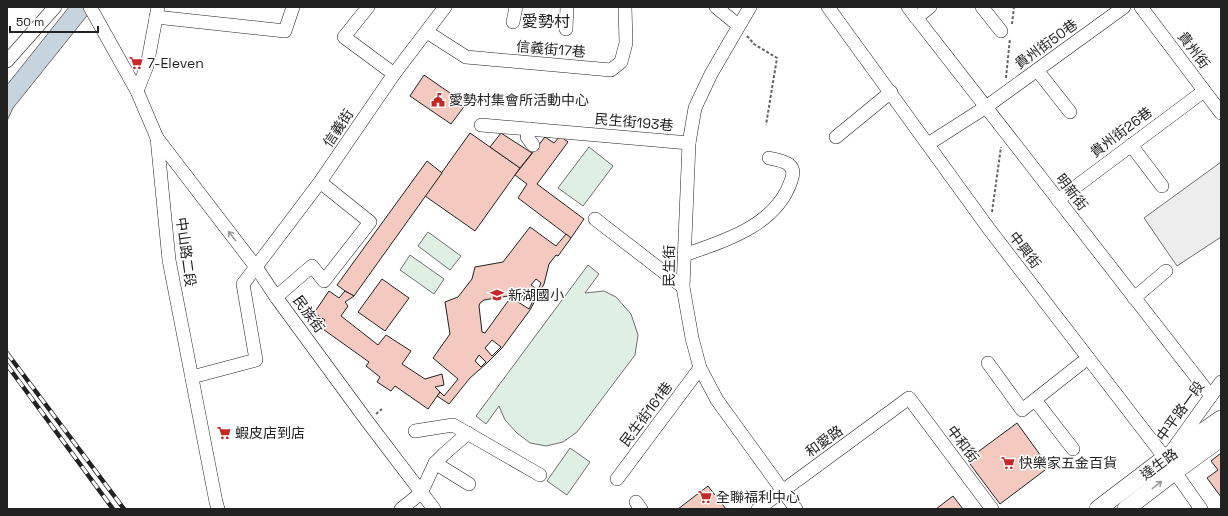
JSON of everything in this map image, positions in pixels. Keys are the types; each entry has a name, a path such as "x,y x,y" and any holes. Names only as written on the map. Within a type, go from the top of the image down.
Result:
{"main road":[{"name":"達生路","path":"1126,509 1170,465 1221,419"},
{"name":"達生路","path":"1098,509 1170,465 1221,438"}],"street":[{"path":"7,61 55,7"},
{"path":"137,91 147,66 156,12 285,31 293,7"},
{"path":"368,7 344,38 394,74"},
{"name":"信義街","path":"192,377 256,360 243,284 320,182 394,74 445,7"},
{"path":"513,22 516,7"},
{"path":"566,29 567,7"},
{"name":"信義街17巷","path":"427,32 466,57 611,70 621,62 626,43 625,7"},
{"path":"716,7 738,25"},
{"name":"民生街","path":"750,7 738,25 711,74 695,108 689,143 683,287 692,338 700,368 717,400 796,509"},
{"name":"中興街","path":"828,7 989,229 1170,465 1201,509"},
{"name":"明新街","path":"908,7 1211,396"},
{"path":"916,18 930,7"},
{"path":"982,7 1007,33"},
{"name":"貴州街50巷","path":"928,144 986,107 1124,7"},
{"name":"貴州街","path":"1141,7 1221,113"},
{"name":"中山路二段","path":"91,9 137,91 157,138 169,260 218,509"},
{"path":"1037,70 1070,112"},
{"name":"貴州街26巷","path":"1058,200 1204,91"},
{"path":"836,137 890,92"},
{"name":"民生街193巷","path":"481,125 689,143"},
{"path":"530,129 527,137 533,145"},
{"name":"民族街","path":"157,138 256,267 276,297 434,509"},
{"path":"1131,145 1162,186"},
{"path":"684,255 722,242 744,232 778,204 790,185 793,176 792,168 786,161 769,158"},
{"path":"276,297 312,266 324,281 370,222 320,182"},
{"path":"596,219 683,287"},
{"path":"1134,298 1166,271"},
{"path":"988,363 1022,410 1088,358"},
{"name":"民生街161巷","path":"617,480 700,368"},
{"name":"中平路一段","path":"1170,465 1221,382"},
{"name":"和愛路","path":"758,509 909,398"},
{"name":"中和街","path":"909,398 992,509"},
{"path":"1035,400 1073,450"},
{"path":"415,431 453,425 540,475"},
{"path":"400,509 421,493 435,463 468,433"},
{"path":"435,463 469,484"}],"path":[{"path":"1005,93 1007,33 1014,7"},
{"path":"738,25 754,44 777,58 766,125"},
{"path":"989,229 1003,130"}],"green space":[{"path":"589,147 613,166 583,206 558,188"},
{"path":"428,232 461,256 450,270 418,246"},
{"path":"410,255 444,279 434,294 400,270"},
{"path":"588,265 599,274 585,293 604,291 616,297 631,314 638,335 635,355 577,432 563,442 546,446 530,443 517,433 505,420 499,406 486,424 476,416"},
{"path":"570,448 590,462 567,495 547,481"}],"shaded area":[{"path":"69,7 94,7 13,108 7,121 7,85"},
{"path":"1221,162 1221,237 1177,266 1144,218"}],"building":[{"name":"愛勢村集會所活動中心","path":"424,75 466,104 451,124 410,96"},
{"path":"470,133 520,168 475,231 425,196"},
{"path":"501,133 532,153 520,168 490,147"},
{"path":"560,136 568,142 537,184 584,219 571,238 518,198 527,184 515,175 545,137 554,143"},
{"path":"427,161 442,173 354,296 345,291 337,285"},
{"path":"530,227 556,246 566,234 571,238 558,256 556,255 549,264 544,284 530,310 502,348 470,378 449,404 437,396 440,392 444,396 458,379 433,358 450,334 445,302 458,297 472,279 475,267 503,262","holes":["536,279 541,283 538,290 531,285","525,292 534,299 529,309 518,302","508,296 511,297 485,333 482,332 479,306 484,300","492,340 501,347 492,356 485,348","479,355 486,362 481,367 475,361"]},
{"path":"382,279 409,298 385,331 358,312"},
{"path":"329,291 339,298 345,291 354,296 345,302 348,306 341,316 378,345 386,335 411,351 402,364 425,379 442,374 444,385 435,387 440,392 428,409 395,386 391,391 377,382 380,377 366,366 369,362 320,327 325,320 314,313"},
{"name":"快樂家五金百貨","path":"1017,423 1049,467 1000,504 967,460"},
{"path":"1221,453 1221,497 1207,478 1218,470 1211,461"},
{"name":"全聯福利中心","path":"708,486 726,509 678,509"},
{"path":"953,496 963,509 936,509"}],"railway":[{"path":"7,353 124,509"},
{"path":"7,365 113,509"}],"place":[{"name":"7-Eleven","path":"136,63"},
{"name":"愛勢村集會所活動中心","path":"438,100"},
{"name":"新湖國小","path":"497,295"},
{"name":"蝦皮店到店","path":"224,433"},
{"name":"快樂家五金百貨","path":"1008,463"},
{"name":"全聯福利中心","path":"705,497"}],"district":[{"name":"愛勢村","path":"546,21"}]}
